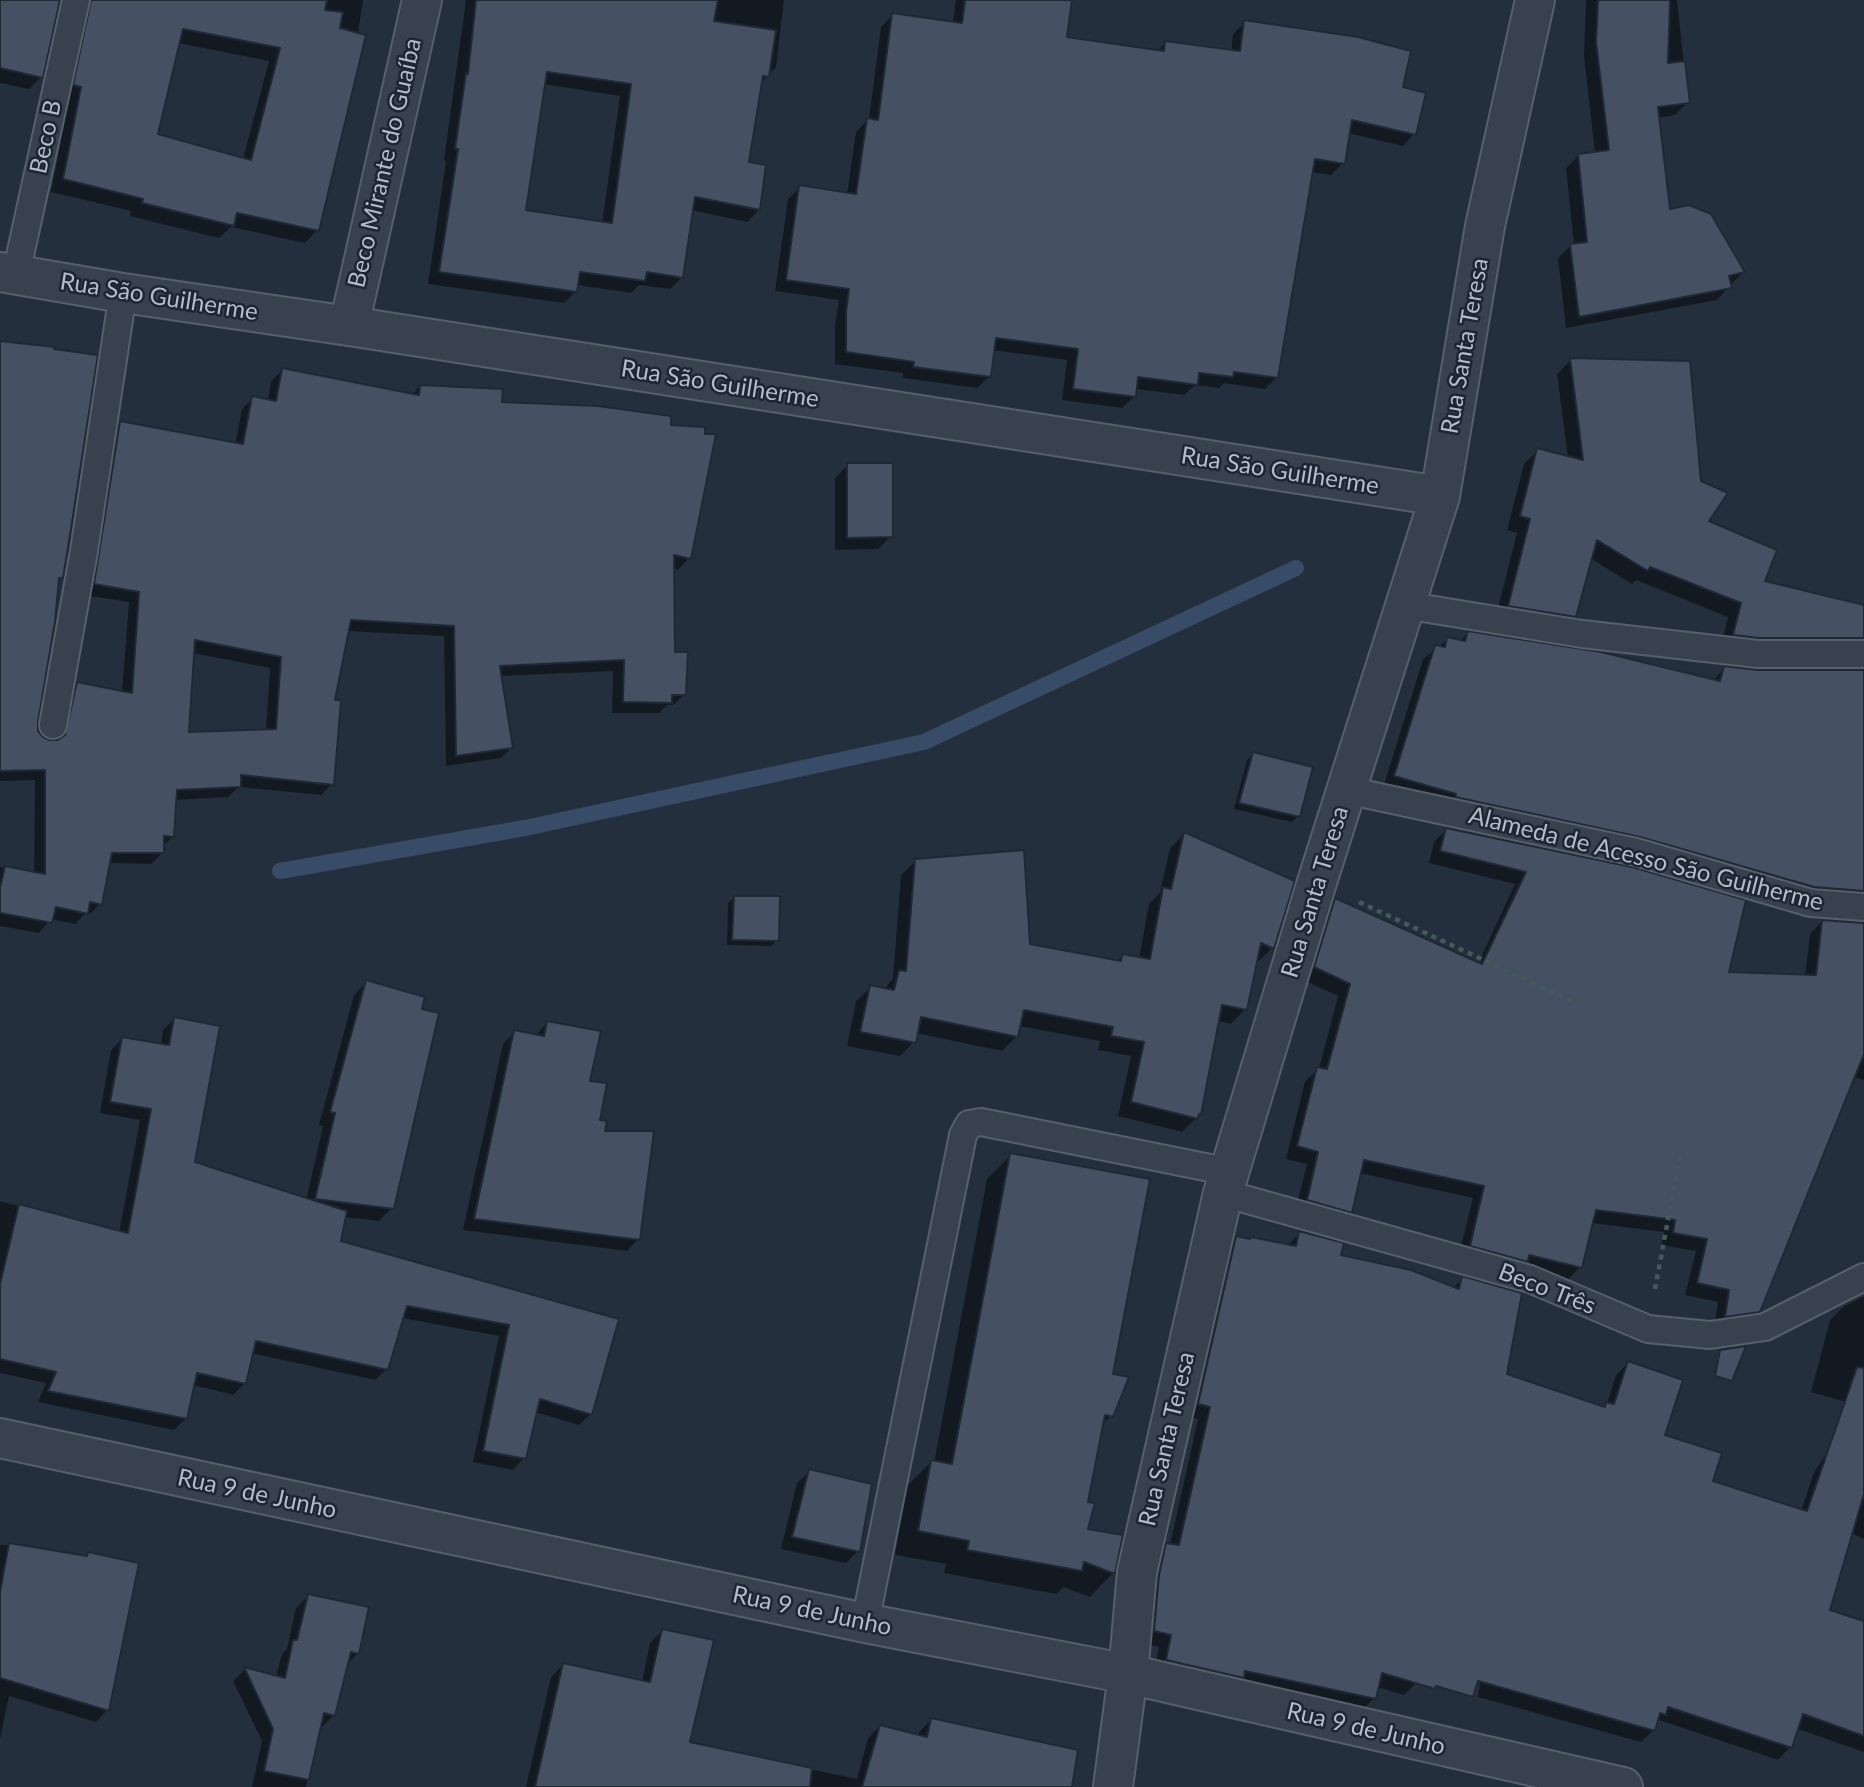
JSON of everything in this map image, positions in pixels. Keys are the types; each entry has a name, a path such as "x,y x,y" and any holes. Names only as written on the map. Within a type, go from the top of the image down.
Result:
{"street":[{"name":"Beco Mirante do Guaíba","path":"349,326 422,0"},
{"name":"Rua Santa Teresa","path":"1113,1787 1128,1674 1137,1573 1227,1182 1317,882 1440,495 1485,226 1535,0"},
{"name":"Rua São Guilherme","path":"8,273 122,293 1440,495"},
{"name":"Rua 9 de Junho","path":"0,1438 865,1623 1128,1674 1623,1787"}],"lane":[{"name":"Beco B","path":"8,273 76,0"},
{"path":"53,725 84,551 122,293"},
{"path":"1404,605 1583,634 1758,654 1864,654"},
{"name":"Alameda de Acesso São Guilherme","path":"1346,790 1636,852 1811,903 1864,907"},
{"name":"Beco Três","path":"865,1623 963,1135 969,1124 981,1122 1227,1182 1530,1279 1648,1329 1710,1335 1765,1327 1864,1277"}],"path":[{"path":"1317,882 1574,1002"},
{"path":"1648,1329 1680,1156"}],"building":[{"path":"0,0 60,0 43,78 0,68"},
{"path":"91,0 327,0 325,10 343,12 340,28 366,35 319,231 237,213 234,226 142,203 143,199 63,179 81,87 73,85","holes":["183,29 280,48 251,160 158,134"]},
{"path":"476,0 718,0 714,21 776,30 769,77 763,76 749,162 766,165 760,210 695,197 683,278 647,272 645,281 580,272 577,292 439,272 458,149 455,149 466,73 468,74","holes":["547,72 631,84 612,223 526,210"]},
{"path":"965,0 1072,0 1067,37 1164,51 1165,41 1240,51 1244,20 1358,37 1411,51 1403,87 1426,93 1416,135 1352,120 1345,164 1315,159 1278,378 1234,372 1233,377 1199,373 1198,385 1138,377 1136,397 1073,389 1078,349 996,338 991,377 913,367 914,362 846,352 849,289 786,280 799,185 856,194 867,118 878,120 892,13 962,23"},
{"path":"1598,0 1670,0 1668,63 1685,61 1690,103 1658,107 1670,209 1689,205 1711,214 1745,272 1729,276 1732,288 1579,317 1570,244 1587,242 1578,154 1609,150 1596,42"},
{"path":"0,341 98,355 63,578 59,578 55,622 38,722 38,731 50,740 58,740 65,735 77,682 132,693 139,592 94,584 120,421 243,444 252,396 276,401 282,368 419,395 420,385 503,389 502,402 598,406 671,416 671,425 705,427 705,434 716,434 691,559 674,555 675,652 688,652 686,695 672,695 672,703 623,702 624,660 500,666 513,748 456,756 454,626 351,620 335,700 341,700 334,785 241,775 241,787 177,790 174,837 164,836 164,853 112,853 102,905 90,902 88,914 56,907 52,923 0,913 0,888 5,866 45,874 45,770 0,771","holes":["195,640 281,657 276,729 189,732"]},
{"path":"1570,358 1690,361 1701,481 1728,493 1709,521 1777,550 1765,581 1864,605 1864,638 1759,638 1733,635 1741,603 1650,567 1648,571 1597,540 1576,617 1508,606 1530,519 1520,516 1537,448 1583,460"},
{"path":"847,463 893,463 893,537 847,538"},
{"path":"1468,631 1601,652 1720,681 1724,666 1758,670 1864,670 1864,891 1814,887 1640,837 1455,797 1456,794 1394,776 1435,645 1445,647 1447,637 1465,641"},
{"path":"1253,752 1313,767 1300,817 1239,803"},
{"path":"1446,828 1632,867 1746,900 1729,972 1816,975 1822,920 1864,923 1864,1054 1760,1312 1725,1317 1729,1290 1697,1283 1707,1239 1673,1233 1675,1220 1596,1210 1582,1268 1529,1255 1528,1262 1470,1246 1484,1186 1364,1160 1352,1213 1307,1200 1318,1152 1297,1146 1317,1067 1327,1069 1350,984 1314,967 1335,898 1482,964 1526,872 1440,851"},
{"path":"1184,832 1295,881 1274,949 1261,943 1247,1010 1222,1005 1201,1115 1199,1114 1198,1119 1131,1102 1144,1042 1111,1036 1113,1027 1024,1010 1018,1037 921,1017 916,1043 860,1032 870,985 894,990 899,970 906,971 915,859 1024,850 1030,944 1121,961 1122,954 1150,959 1163,887 1171,889"},
{"path":"734,896 780,896 779,941 732,940"},
{"path":"366,980 425,997 422,1009 439,1013 394,1209 315,1199 335,1113 330,1112"},
{"path":"174,1017 220,1026 195,1162 347,1211 341,1241 619,1319 592,1415 540,1399 526,1459 483,1451 509,1325 407,1306 388,1370 256,1341 246,1384 197,1373 187,1419 48,1391 56,1372 0,1359 0,1284 19,1204 128,1233 151,1109 110,1102 122,1037 169,1045"},
{"path":"547,1021 601,1031 590,1081 607,1083 600,1120 607,1121 605,1131 654,1131 640,1240 474,1219 514,1030 544,1036"},
{"path":"1010,1153 1150,1179 1113,1374 1129,1377 1113,1417 1105,1415 1088,1502 1095,1503 1088,1529 1123,1535 1115,1574 1084,1562 1082,1571 967,1550 969,1541 918,1531 931,1460 952,1464"},
{"path":"1299,1231 1344,1243 1341,1255 1411,1270 1459,1289 1462,1276 1522,1293 1507,1374 1605,1407 1606,1402 1614,1404 1628,1361 1683,1380 1665,1435 1722,1453 1713,1481 1807,1511 1857,1367 1864,1368 1864,1494 1830,1610 1864,1621 1864,1736 1803,1714 1792,1748 1668,1707 1666,1715 1660,1713 1655,1731 1478,1681 1473,1697 1382,1673 1376,1699 1245,1671 1244,1678 1166,1660 1171,1635 1154,1631 1159,1575 1166,1543 1179,1545 1210,1407 1198,1404 1236,1236 1296,1246"},
{"path":"1746,1346 1732,1381 1715,1376 1720,1350"},
{"path":"809,1469 872,1484 860,1552 792,1537"},
{"path":"9,1543 87,1556 88,1552 139,1563 109,1711 0,1678 0,1592"},
{"path":"308,1594 369,1607 359,1654 351,1652 335,1716 324,1713 309,1780 264,1771 273,1729 244,1667 285,1678 293,1640 297,1640"},
{"path":"662,1629 714,1640 690,1742 812,1768 810,1787 535,1787 563,1663 650,1682"},
{"path":"931,1718 1078,1750 1072,1787 862,1787 880,1725 927,1737"}],"waterway":[{"path":"280,871 525,828 924,742 1296,568"}]}
